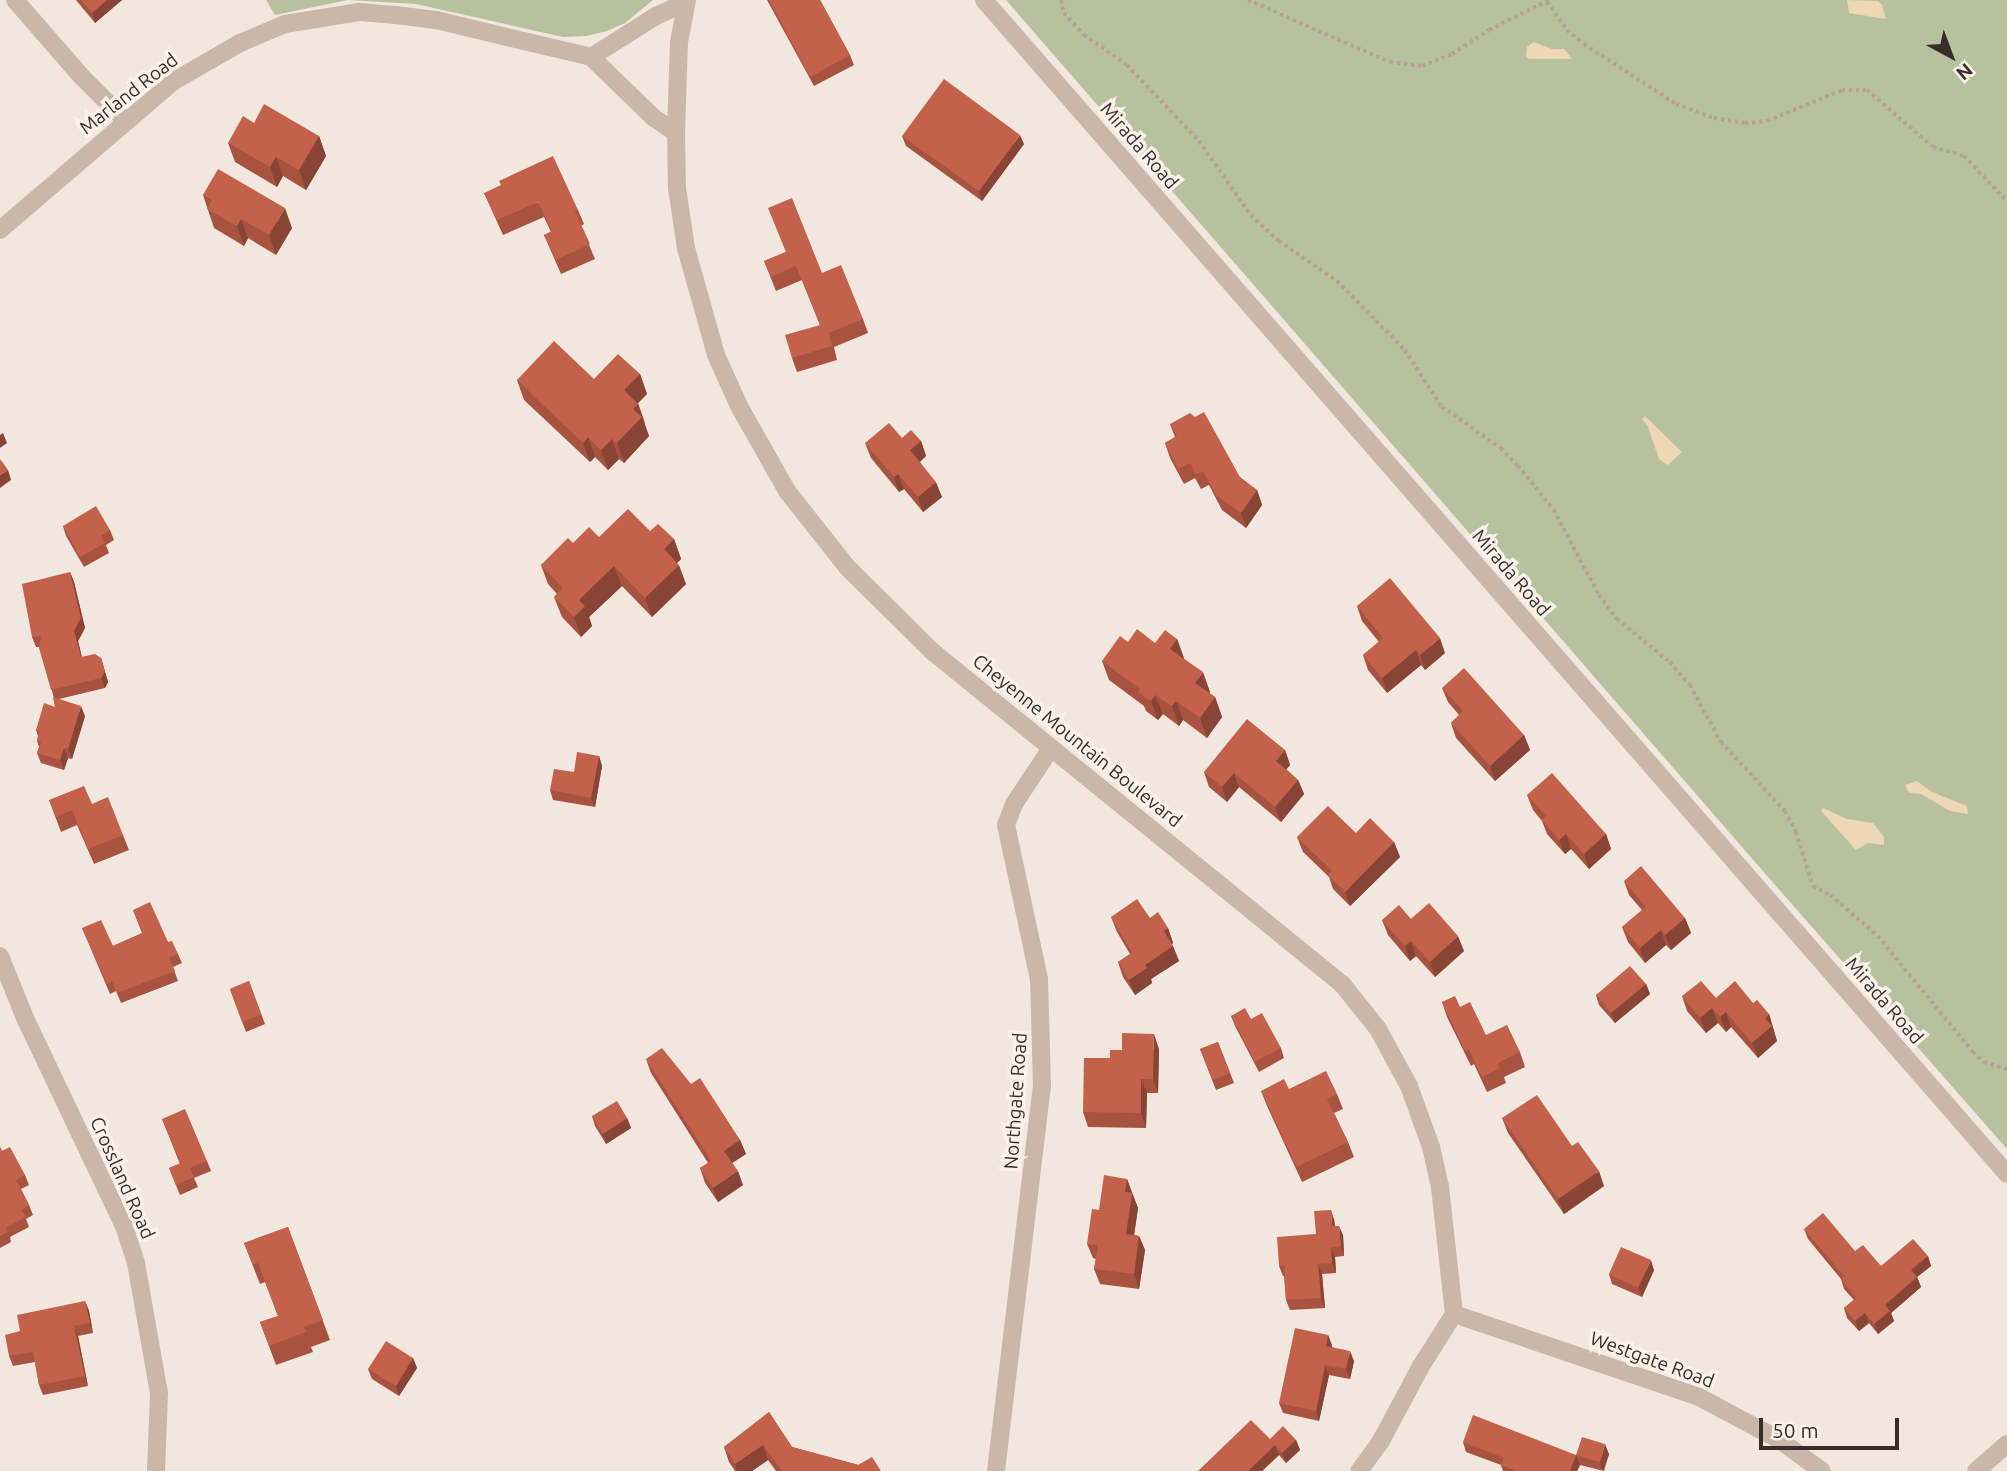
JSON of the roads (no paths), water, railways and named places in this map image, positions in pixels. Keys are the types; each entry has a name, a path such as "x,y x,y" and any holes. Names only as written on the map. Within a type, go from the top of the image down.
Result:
{"street":[{"path":"15,0 82,77 126,121"},
{"name":"Mirada Road","path":"984,0 2007,1174"},
{"path":"676,133 654,118 591,57 656,16 686,1"},
{"name":"Cheyenne Mountain Boulevard","path":"686,1 679,42 676,133 677,188 684,236 700,305 716,355 763,452 807,519 870,591 933,652 1322,965 1342,984 1378,1029 1409,1086 1431,1147 1440,1187 1454,1314"},
{"name":"Marland Road","path":"0,230 174,81 240,43 285,24 360,12 436,20 591,57"},
{"name":"Northgate Road","path":"996,1471 1042,1086 1040,979 1006,825 1014,804 1051,748"},
{"name":"Crossland Road","path":"0,956 25,1018 125,1228 136,1263 159,1393 156,1471"},
{"path":"1359,1471 1381,1441 1421,1366 1454,1314"},
{"name":"Westgate Road","path":"1454,1314 1699,1397 1778,1439 1822,1471"},
{"path":"1976,1471 2007,1444"}]}
